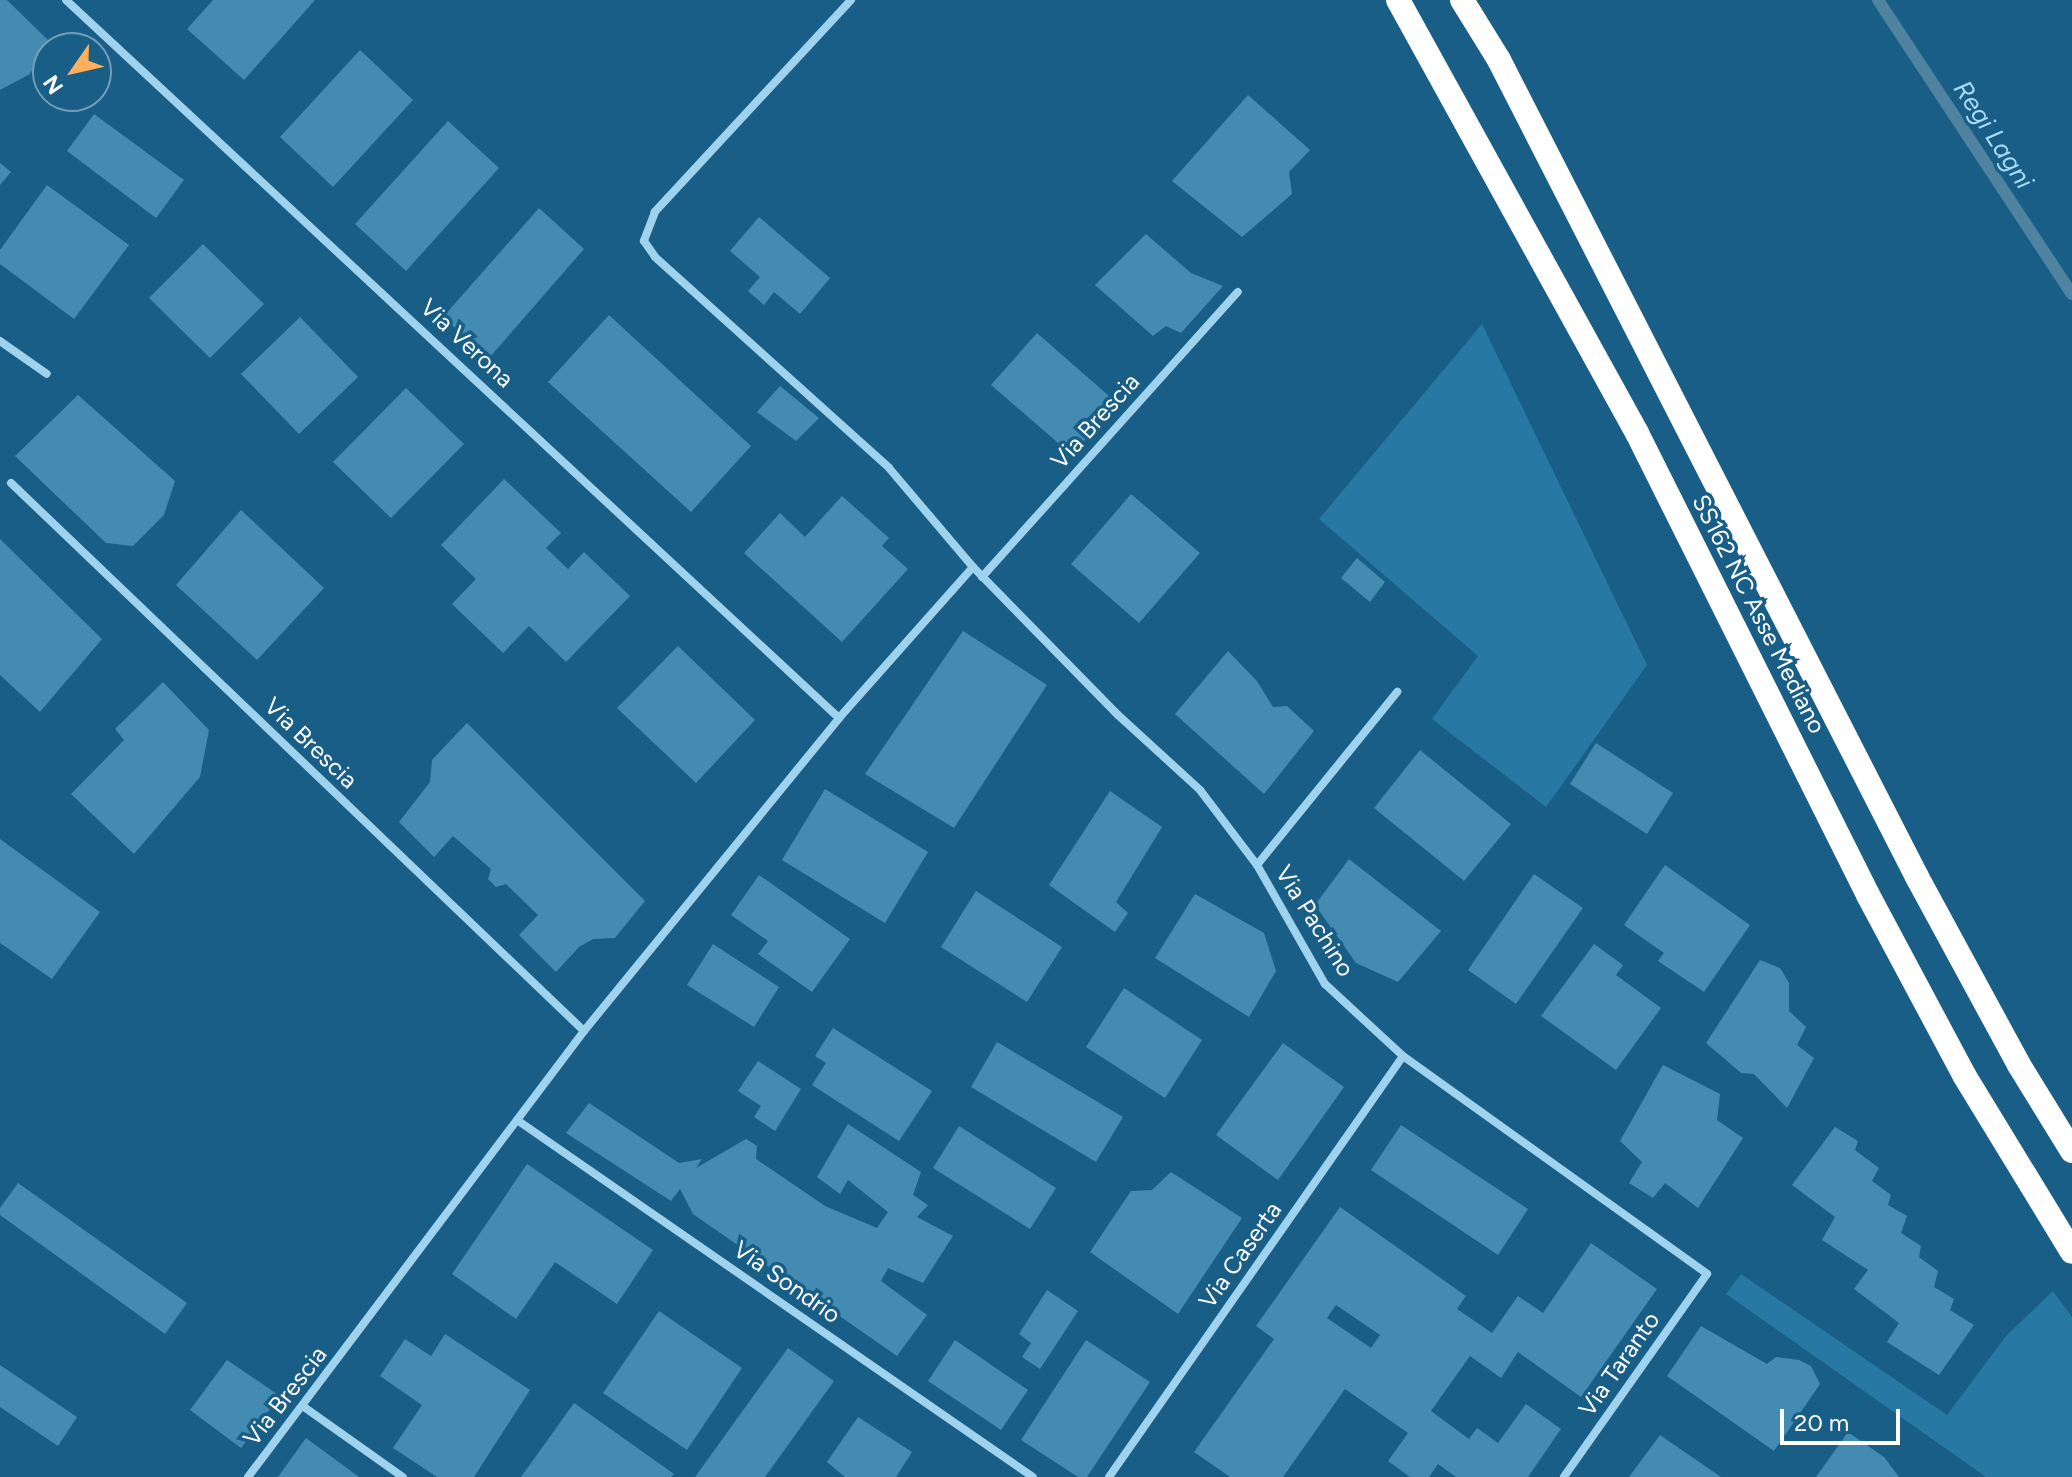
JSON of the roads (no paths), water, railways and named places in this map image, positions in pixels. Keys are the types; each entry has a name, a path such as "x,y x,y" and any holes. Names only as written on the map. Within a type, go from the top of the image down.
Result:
{"highway":[{"name":"SS162 NC Asse Mediano","path":"1398,0 1637,433 1868,895 1964,1075 2072,1252"},
{"name":"SS162 NC Asse Mediano","path":"1462,0 1514,88 1917,877 2019,1065 2072,1151"}],"street":[{"name":"Via Verona","path":"66,0 839,718"},
{"name":"Via Pachino","path":"851,0 655,212 644,241 655,257 889,468 982,577 1118,715 1200,790 1257,865 1325,984 1403,1056 1707,1274"},
{"name":"Via Brescia","path":"982,577 1238,292"},
{"path":"0,341 47,374"},
{"name":"Via Brescia","path":"11,483 584,1031"},
{"name":"Via Brescia","path":"248,1477 304,1407 584,1031 839,718 973,567"},
{"path":"1257,865 1397,692"},
{"name":"Via Caserta","path":"1109,1477 1403,1056"},
{"name":"Via Sondrio","path":"517,1120 1033,1477"},
{"name":"Via Taranto","path":"1564,1477 1707,1274"},
{"path":"304,1407 403,1477"}],"waterway":[{"name":"Regi Lagni","path":"1878,0 2072,294"}]}
